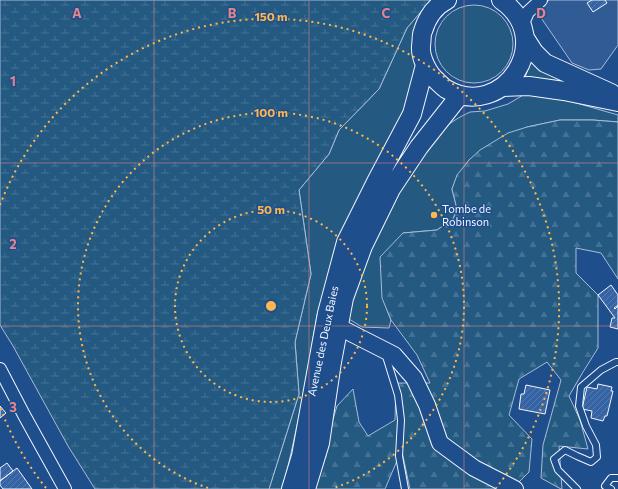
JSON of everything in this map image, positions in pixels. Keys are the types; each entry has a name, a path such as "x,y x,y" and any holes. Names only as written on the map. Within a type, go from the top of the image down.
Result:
{"main road":[{"path":"500,0 514,12 534,52 545,63 618,97"},
{"path":"443,1 430,16 422,31 421,49 425,65 434,79 446,89 460,95 475,96 489,94 502,88 512,78 520,66 524,52 523,32"},
{"name":"Avenue des Deux Baies","path":"291,489 301,456 327,313 346,242 412,114 425,65"},
{"path":"502,88 529,86 564,91 618,102"},
{"name":"Avenue des Deux Baies","path":"306,489 320,443 332,362 344,298 363,246 391,189 419,147 460,95"}],"street":[{"path":"523,32 528,12 541,0"},
{"path":"339,327 394,355 414,378 427,405 440,443 474,468 515,489"},
{"path":"0,370 66,489"}],"lane":[{"path":"384,350 398,395 401,420 399,456 405,489"},
{"path":"577,489 558,470 554,459 565,450 592,462 597,457 596,445 586,426 579,406 582,386 601,370 618,362"},
{"path":"611,489 605,486 611,478 618,478"}],"green space":[{"path":"0,0 431,0 407,28 379,89 339,130 329,154 299,190 311,274 295,342 299,394 269,489 95,489 68,446 0,325"},
{"path":"466,5 482,5 496,11 507,22 513,36 513,52 507,66 496,77 482,83 466,83 452,77 441,66 435,52 435,36 441,22 452,11"},
{"path":"422,10 417,24 418,70 414,90 354,211 317,315 302,403 283,489 269,489 299,394 295,342 311,274 299,190 329,154 339,130 379,89 407,28"},
{"path":"531,60 577,87 524,81"},
{"path":"525,94 566,100 618,115 618,122 560,120 527,127 469,160 458,175 452,189 457,209 453,219 437,230 403,233 387,310 391,320 389,328 362,327 349,319 348,304 364,263 398,195 436,132 470,112 485,111 508,104"},
{"path":"560,120 618,122 618,279 601,253 576,248 576,273 598,295 598,348 569,396 580,420 588,449 559,446 562,489 541,478 543,445 561,380 547,362 519,379 509,415 532,439 529,472 512,489 410,489 401,447 399,456 385,489 312,489 337,406 353,389 359,422 368,436 395,420 396,383 430,383 417,355 391,320 382,298 380,257 403,233 437,230 453,219 457,209 452,189 457,175 469,160 480,150 508,133 527,127"}],"shaded area":[{"path":"549,0 618,0 618,45 601,69 589,70 572,63 537,12"}],"building":[{"path":"592,0 605,0 607,3 593,12 587,3"},
{"path":"611,285 618,295 618,305 614,308 615,309 618,306 618,329 610,327 612,318 615,318 598,295"},
{"path":"598,384 612,387 611,391 613,391 607,416 605,416 603,421 591,418 592,411 582,409 587,387 597,389"},
{"path":"526,385 550,390 545,414 519,409 521,394 524,394"},
{"path":"0,406 6,413 0,418"},
{"path":"7,463 13,471 0,481 0,468"},
{"path":"17,468 32,489 3,489 0,485 0,481"}],"place":[{"name":"Tombe de Robinson","path":"434,215"}]}
